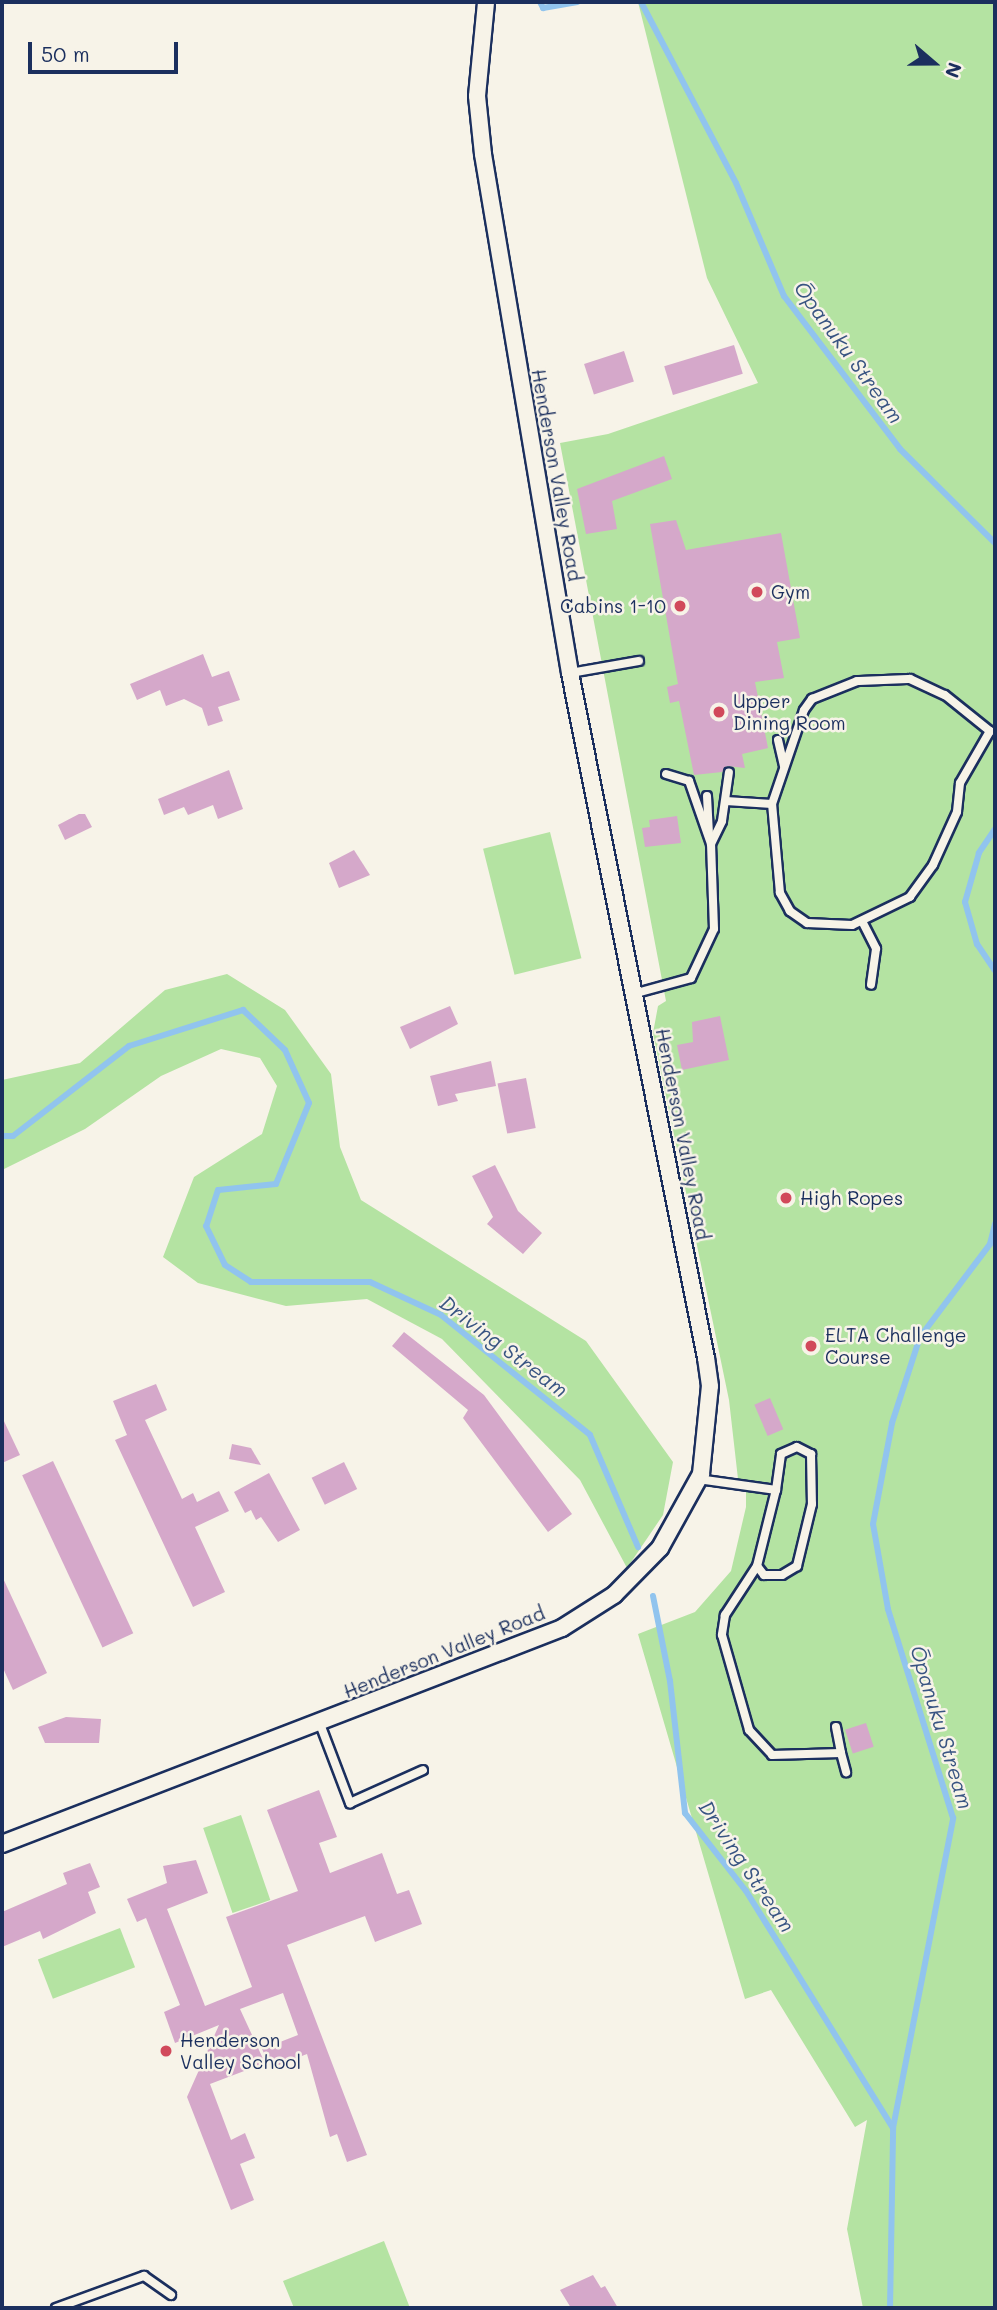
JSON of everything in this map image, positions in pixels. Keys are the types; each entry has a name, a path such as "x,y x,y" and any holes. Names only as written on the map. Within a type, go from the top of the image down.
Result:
{"street":[{"name":"Henderson Valley Road","path":"2,1844 516,1649 588,1613 660,1548 698,1479 710,1386 570,673 483,154 477,76 486,2"}],"lane":[{"path":"570,673 639,661"},
{"path":"894,678 926,685 993,731 960,783 957,812 923,881 892,909 862,921 817,926 790,911 776,871 772,804 784,766 812,699 857,681 894,678"},
{"path":"778,740 784,766"},
{"path":"710,844 726,801 729,772"},
{"path":"666,774 690,780 710,844"},
{"path":"633,995 673,987 691,978 701,965 714,929 708,796"},
{"path":"726,801 772,804"},
{"path":"862,921 876,949 871,985"},
{"path":"757,1566 764,1575 773,1575 797,1566 812,1504 811,1454 797,1447 781,1454 776,1490 757,1566 725,1615 722,1635 749,1730 772,1755 841,1753"},
{"path":"698,1479 776,1490"},
{"path":"320,1724 349,1803 423,1770"},
{"path":"836,1727 846,1772"},
{"path":"56,2308 144,2276 171,2295"}],"green space":[{"path":"638,2 995,2 995,2308 863,2308 847,2229 867,2120 855,2127 771,1990 745,1999 638,1634 695,1612 731,1571 746,1507 746,1480 738,1479 729,1400 653,1033 658,1006 666,1001 560,443 608,434 758,383 707,278"},
{"path":"550,832 581,958 514,975 483,849"},
{"path":"227,974 285,1010 331,1074 340,1147 361,1200 586,1341 673,1462 663,1515 627,1568 580,1480 442,1339 367,1299 286,1306 198,1283 163,1257 194,1177 262,1134 277,1086 260,1058 221,1049 161,1076 85,1129 2,1170 2,1080 80,1063 165,990"},
{"path":"241,1815 270,1900 232,1913 203,1828"},
{"path":"120,1928 135,1967 53,1999 38,1960"},
{"path":"384,2241 410,2308 294,2308 283,2281"}],"building":[{"path":"734,345 743,374 673,395 664,366"},
{"path":"624,351 634,381 594,394 584,364"},
{"path":"664,456 672,479 612,501 617,529 586,534 577,489"},
{"path":"676,520 686,550 781,533 800,638 777,642 784,678 755,682 768,748 742,754 745,768 727,766 722,772 694,775 679,701 670,703 667,687 678,684 650,524"},
{"path":"203,654 212,677 229,671 240,700 218,707 223,721 208,726 202,708 184,699 166,706 160,690 137,700 130,684"},
{"path":"229,770 243,809 218,819 213,805 188,815 184,807 164,815 158,799"},
{"path":"79,814 85,814 92,827 65,840 58,825"},
{"path":"677,816 681,843 645,847 642,828 650,827 649,820"},
{"path":"354,850 370,875 339,888 329,863"},
{"path":"450,1006 458,1024 410,1049 400,1027"},
{"path":"720,1016 729,1060 682,1070 677,1045 693,1042 692,1022"},
{"path":"491,1061 496,1086 455,1094 458,1101 438,1106 430,1076"},
{"path":"526,1078 536,1128 507,1134 498,1084"},
{"path":"495,1165 518,1211 542,1233 523,1254 487,1224 493,1217 472,1176"},
{"path":"404,1332 484,1395 572,1514 548,1532 463,1418 468,1410 392,1346"},
{"path":"156,1384 167,1410 145,1420 182,1499 193,1493 197,1502 219,1491 229,1511 195,1527 225,1592 193,1607 115,1440 127,1435 113,1401"},
{"path":"770,1398 783,1429 768,1436 754,1405"},
{"path":"2,1417 20,1455 2,1463"},
{"path":"232,1444 251,1448 261,1465 229,1459"},
{"path":"53,1461 133,1633 102,1648 22,1475"},
{"path":"344,1462 357,1489 325,1505 312,1478"},
{"path":"269,1473 300,1530 278,1542 261,1517 256,1520 251,1510 245,1513 234,1492"},
{"path":"2,1576 47,1673 13,1690 2,1666"},
{"path":"66,1717 101,1719 99,1743 45,1743 38,1727"},
{"path":"866,1723 874,1747 853,1754 845,1730"},
{"path":"319,1790 337,1837 319,1843 330,1873 382,1853 397,1894 409,1890 422,1924 375,1942 365,1916 287,1945 367,2155 347,2162 337,2134 330,2137 307,2054 271,2068 262,2049 298,2035 283,1993 240,2009 265,2063 210,2084 231,2140 245,2133 255,2158 240,2164 254,2200 231,2210 187,2097 219,2025 175,2043 164,2012 180,2005 146,1918 137,1922 127,1899 167,1883 163,1866 196,1860 208,1893 167,1909 205,2006 252,1987 226,1917 298,1891 267,1810"},
{"path":"90,1863 100,1887 88,1892 96,1913 43,1939 40,1931 2,1947 2,1912 67,1884 63,1873"},
{"path":"593,2275 601,2288 605,2286 618,2308 571,2308 560,2290"}],"waterway":[{"path":"540,2 543,8 577,2"},
{"name":"Ōpanuku Stream","path":"641,2 736,183 784,296 900,449 995,543"},
{"name":"Ōpanuku Stream","path":"995,829 979,853 965,902 977,944 995,971"},
{"name":"Driving Stream","path":"2,1136 13,1136 129,1046 243,1010 285,1050 309,1103 276,1184 218,1190 206,1226 225,1265 251,1282 370,1282 441,1315 590,1435 638,1547"},
{"name":"Ōpanuku Stream","path":"890,2308 893,2128 953,1818 888,1609 873,1524 892,1423 920,1337 990,1244 995,1224"},
{"name":"Driving Stream","path":"653,1596 670,1681 685,1813 746,1891 893,2128"}],"place":[{"name":"Gym","path":"757,592"},
{"name":"Cabins 1-10","path":"680,606"},
{"name":"Upper Dining Room","path":"719,712"},
{"name":"High Ropes","path":"786,1198"},
{"name":"ELTA Challenge Course","path":"811,1346"},
{"name":"Henderson Valley School","path":"166,2051"}]}
